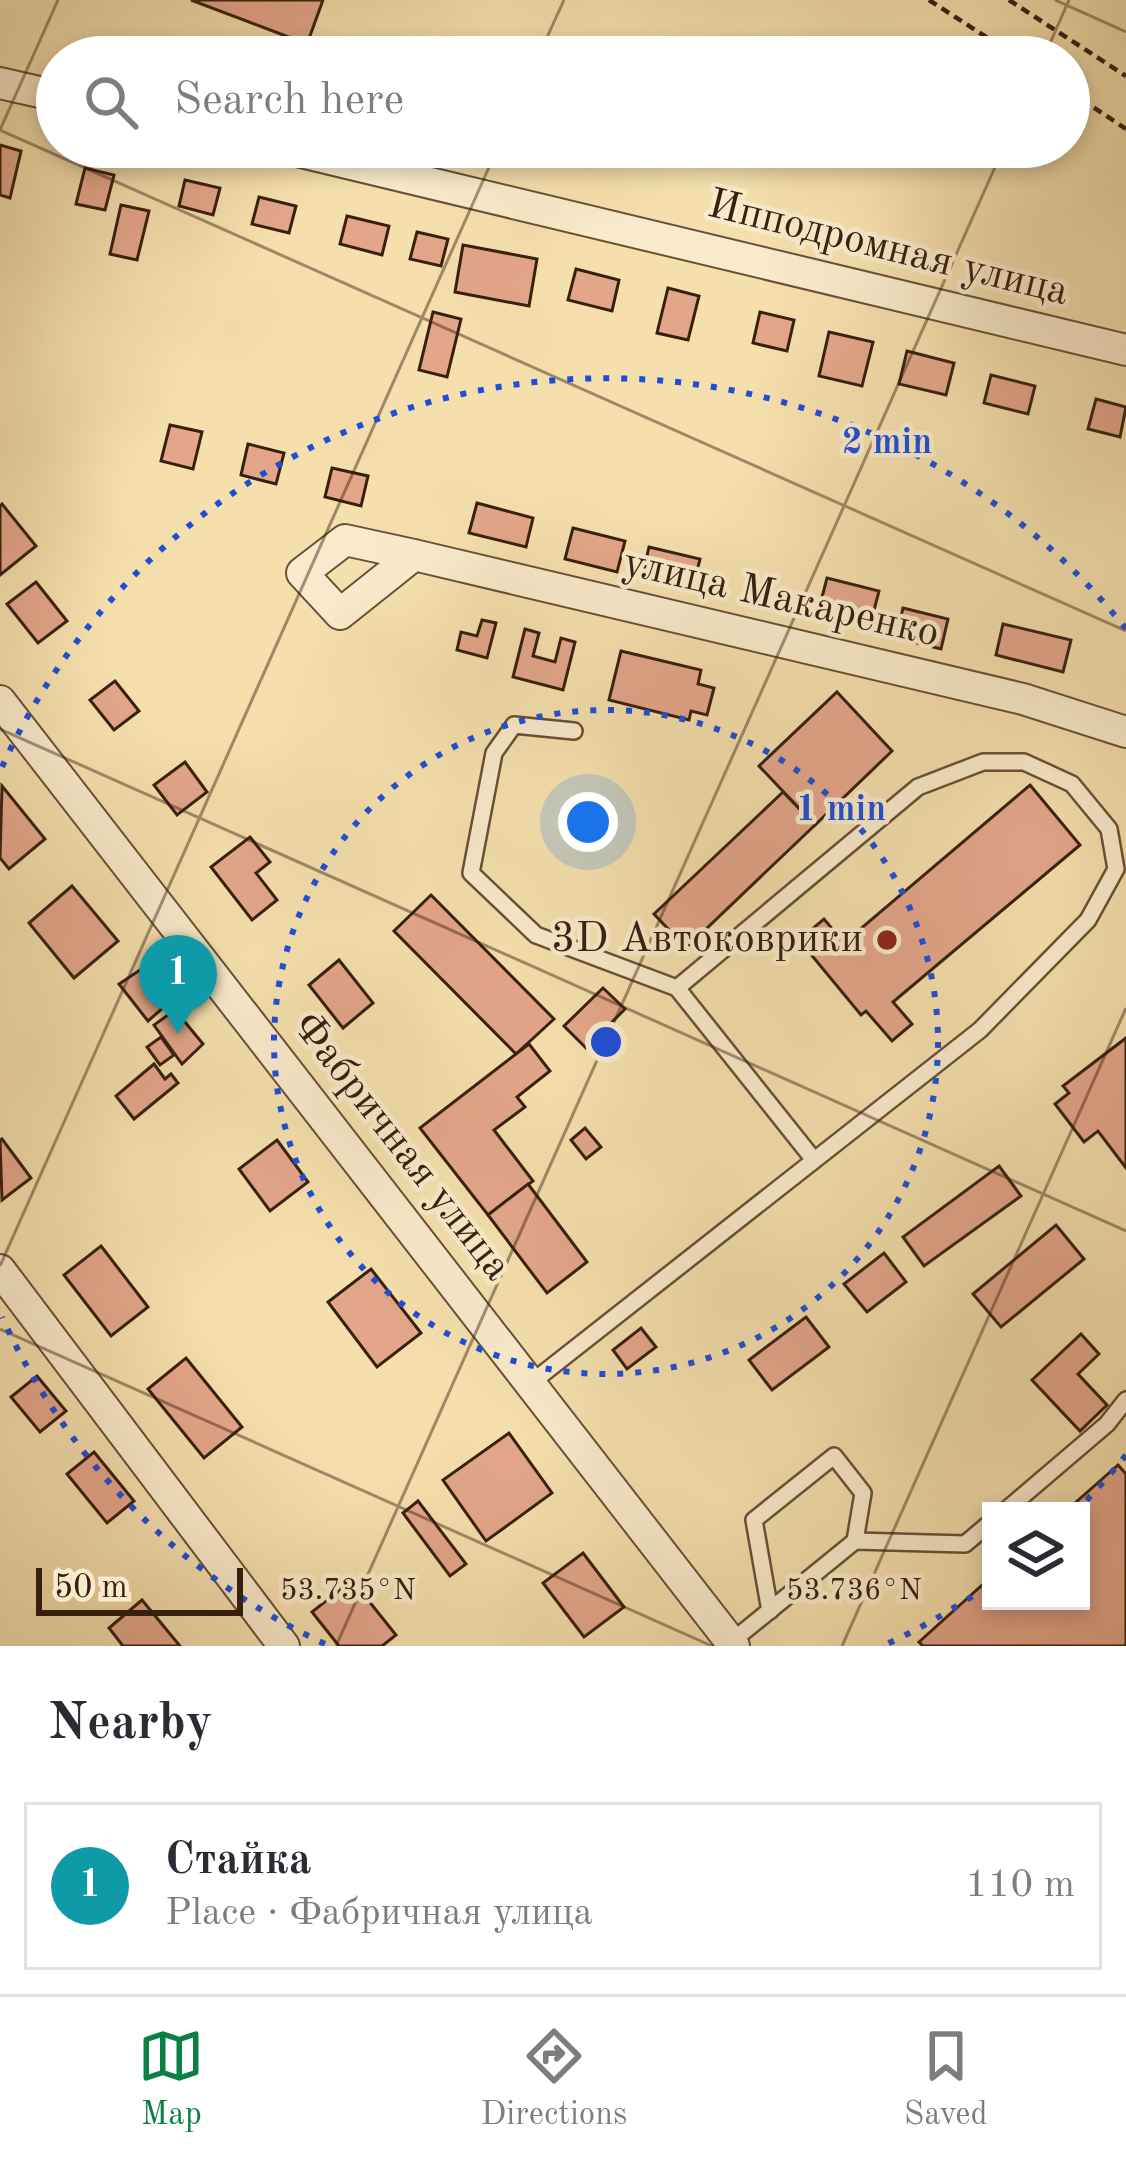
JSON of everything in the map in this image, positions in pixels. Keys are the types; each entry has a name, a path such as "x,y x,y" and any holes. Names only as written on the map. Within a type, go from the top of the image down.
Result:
{"street":[{"path":"0,83 36,91"},
{"name":"Ипподромная улица","path":"368,168 1126,350"},
{"name":"улица Макаренко","path":"414,556 1023,699 1126,732"},
{"name":"Фабричная улица","path":"0,701 732,1644"},
{"path":"0,1270 284,1646"}],"lane":[{"path":"574,731 514,725 494,753 471,874 536,935 677,988 814,1160"},
{"path":"531,1383 980,1030 1088,920 1116,869 1109,829 1072,784 1024,762 983,762 918,787 677,988"},
{"path":"1016,1502 1108,1424 1126,1400"},
{"path":"770,1610 754,1520 834,1456 863,1493 855,1541"},
{"path":"732,1644 855,1541 965,1544 982,1530"}],"path":[{"path":"929,0 984,36"},
{"path":"1009,0 1064,36"},
{"path":"1090,53 1126,76"},
{"path":"1090,105 1126,129"}],"building":[{"path":"191,0 323,0 310,36 286,36"},
{"path":"0,145 21,151 10,198 0,195"},
{"path":"85,168 114,175 105,210 76,204"},
{"path":"185,180 220,188 213,215 179,206"},
{"path":"259,197 296,206 289,233 252,224"},
{"path":"121,205 149,211 137,260 110,254"},
{"path":"347,216 389,226 382,255 340,244"},
{"path":"417,232 448,239 441,266 410,259"},
{"path":"463,245 537,259 529,306 455,292"},
{"path":"576,269 619,280 612,311 568,300"},
{"path":"668,288 699,296 688,340 657,333"},
{"path":"433,312 461,319 447,377 419,370"},
{"path":"760,312 794,320 787,351 753,343"},
{"path":"829,332 873,342 862,386 819,376"},
{"path":"907,351 954,363 946,395 899,384"},
{"path":"991,375 1035,386 1028,414 984,403"},
{"path":"1096,399 1126,407 1120,437 1088,429"},
{"path":"170,425 202,432 193,469 161,461"},
{"path":"248,444 284,453 276,484 241,475"},
{"path":"332,468 368,476 361,506 325,497"},
{"path":"477,503 533,518 526,547 469,533"},
{"path":"0,506 36,546 0,575"},
{"path":"573,528 625,541 617,572 565,559"},
{"path":"649,547 700,559 692,590 642,577"},
{"path":"827,578 879,591 872,618 820,605"},
{"path":"36,582 67,621 38,643 7,604"},
{"path":"903,608 948,619 941,649 896,638"},
{"path":"482,620 496,623 487,658 457,650 461,632 477,636"},
{"path":"1003,624 1071,640 1063,672 996,655"},
{"path":"525,629 539,633 533,656 555,662 561,638 575,642 563,690 513,677"},
{"path":"621,651 701,670 698,684 714,688 707,715 691,711 689,720 609,700"},
{"path":"115,681 139,711 114,730 90,700"},
{"path":"837,692 892,751 815,825 759,766"},
{"path":"185,762 207,792 177,815 154,785"},
{"path":"1030,785 1080,845 893,1002 912,1024 892,1041 866,1011 861,1015 799,940 824,919 844,943"},
{"path":"2,786 45,839 9,869 0,858"},
{"path":"783,792 815,825 686,948 654,914"},
{"path":"250,837 270,862 256,873 277,900 252,920 211,867"},
{"path":"72,886 118,941 74,978 29,923"},
{"path":"431,895 554,1019 516,1054 394,931"},
{"path":"339,960 373,1003 343,1028 309,985"},
{"path":"146,966 172,1000 148,1021 119,984"},
{"path":"603,988 625,1009 586,1048 564,1026"},
{"path":"175,1010 203,1044 182,1064 154,1025"},
{"path":"161,1037 174,1055 160,1065 147,1047"},
{"path":"1126,1038 1126,1168 1098,1131 1084,1142 1055,1104 1069,1093 1063,1086"},
{"path":"529,1044 550,1071 517,1097 525,1107 494,1130 533,1181 488,1215 420,1128"},
{"path":"154,1064 165,1079 171,1074 178,1083 134,1119 116,1096"},
{"path":"585,1128 601,1147 586,1159 571,1140"},
{"path":"0,1140 31,1178 2,1200"},
{"path":"277,1140 308,1182 270,1211 239,1169"},
{"path":"999,1166 1021,1196 924,1266 903,1237"},
{"path":"528,1184 587,1262 547,1293 488,1215"},
{"path":"1056,1225 1084,1259 1001,1327 973,1294"},
{"path":"101,1246 148,1307 111,1336 64,1275"},
{"path":"884,1253 906,1282 867,1312 844,1284"},
{"path":"371,1269 421,1333 377,1367 328,1302"},
{"path":"806,1317 829,1347 772,1390 749,1360"},
{"path":"641,1328 656,1347 627,1369 613,1350"},
{"path":"1081,1334 1099,1354 1078,1374 1107,1405 1080,1431 1032,1380"},
{"path":"186,1358 242,1427 204,1458 148,1389"},
{"path":"37,1376 66,1411 40,1432 11,1397"},
{"path":"509,1433 552,1493 486,1541 443,1480"},
{"path":"94,1452 134,1501 107,1523 67,1474"},
{"path":"1118,1465 1126,1474 1126,1646 923,1646 919,1642 982,1585 982,1610 1090,1610 1090,1502 1076,1502"},
{"path":"418,1501 466,1564 450,1576 403,1513"},
{"path":"583,1553 624,1607 584,1637 543,1583"},
{"path":"352,1580 396,1635 382,1646 339,1646 312,1612"},
{"path":"142,1600 180,1646 123,1646 109,1628"}],"place":[{"name":"3D Автоковрики","path":"887,940"},
{"name":"Стайка","path":"178,1034"}]}
